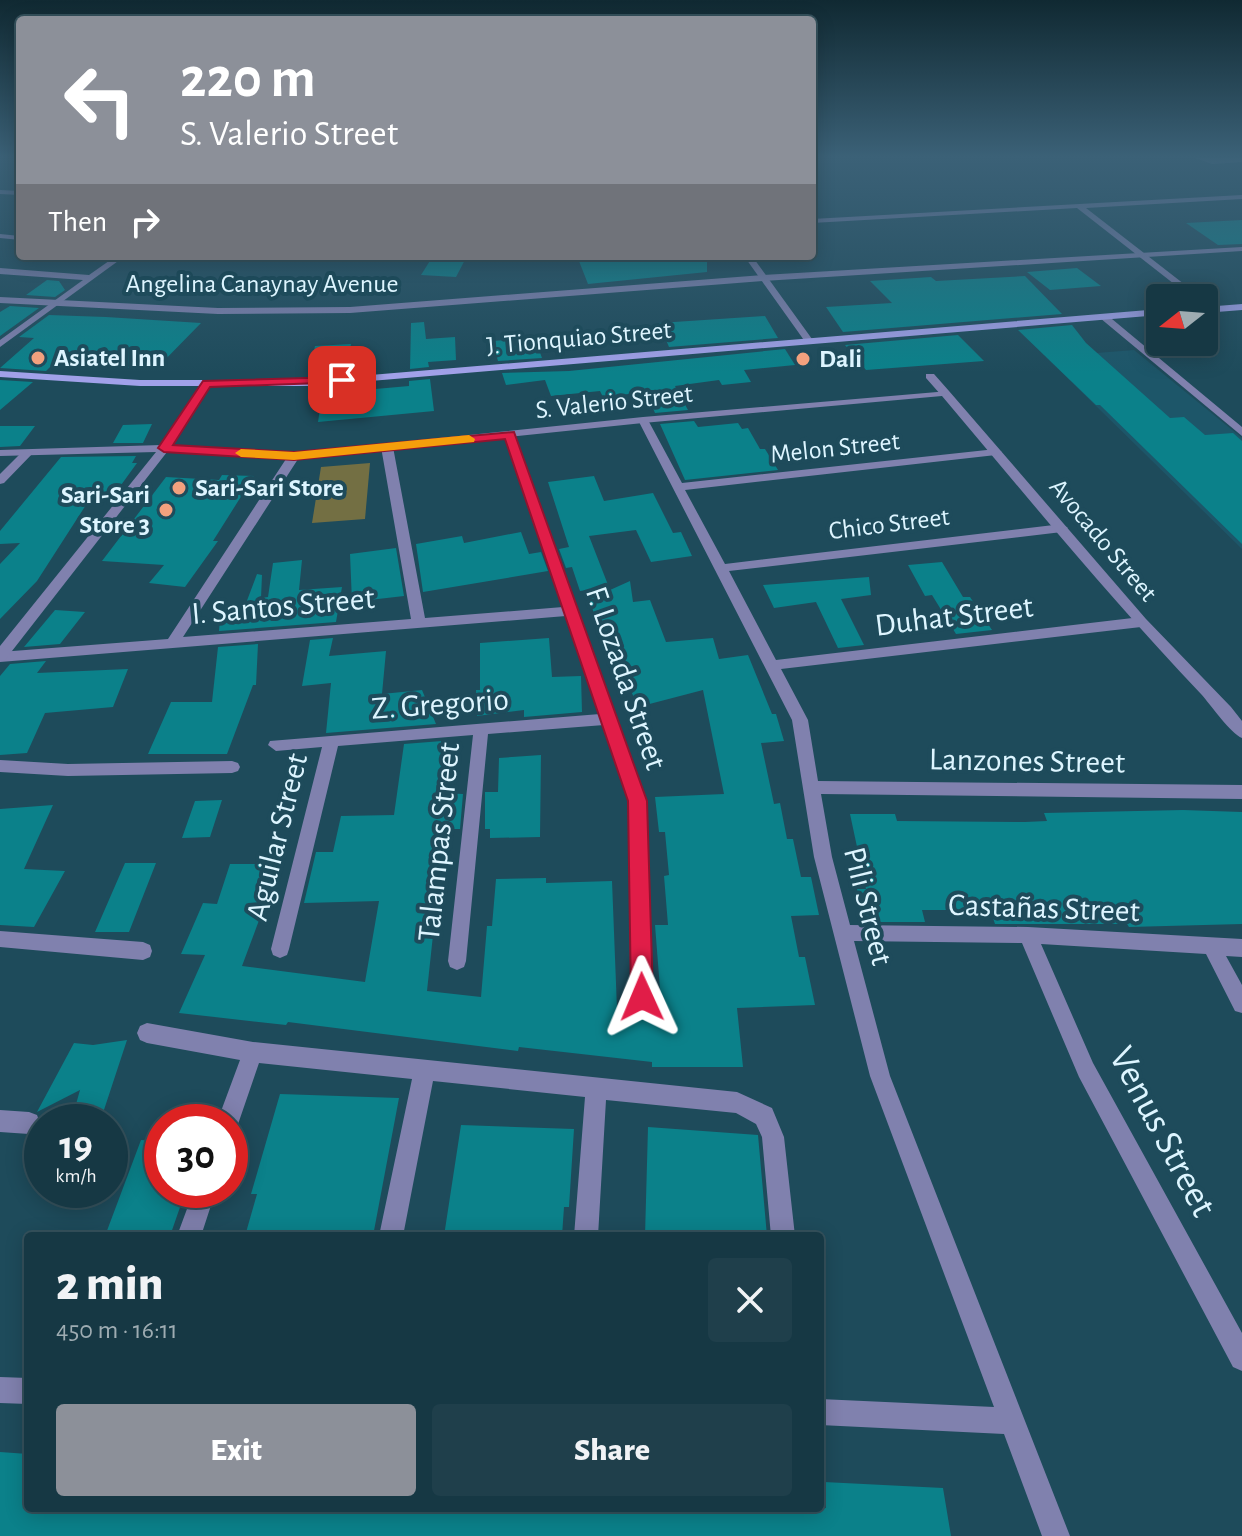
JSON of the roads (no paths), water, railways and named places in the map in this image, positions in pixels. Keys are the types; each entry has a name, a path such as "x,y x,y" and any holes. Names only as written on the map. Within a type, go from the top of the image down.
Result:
{"main road":[{"path":"1218,307 1242,307"},
{"name":"J. Tionquiao Street","path":"0,374 202,384 311,383 1146,313"}],"street":[{"path":"1109,230 1180,284"},
{"name":"Angelina Canaynay Avenue","path":"0,300 218,311 350,310 763,278 1242,249"},
{"path":"0,344 115,260"},
{"path":"751,260 809,341"},
{"path":"0,271 90,278"},
{"path":"1103,316 1242,433"},
{"name":"Avocado Street","path":"930,376 1141,622 1226,711 1242,732"},
{"path":"0,656 164,448 175,432 173,428 202,384"},
{"name":"S. Valerio Street","path":"0,453 164,448 294,456 945,393"},
{"path":"1225,419 1242,418"},
{"name":"Pili Street","path":"643,420 774,665 800,720 823,857 880,1076 1056,1536"},
{"name":"F. Lozada Street","path":"510,435 638,801 642,997"},
{"path":"387,447 419,623"},
{"path":"0,481 28,452"},
{"name":"Melon Street","path":"679,487 996,452"},
{"path":"172,643 294,456"},
{"name":"Chico Street","path":"722,568 1062,528"},
{"name":"I. Santos Street","path":"0,656 570,611"},
{"name":"Duhat Street","path":"774,665 1141,622"},
{"name":"Z. Gregorio","path":"276,745 609,719"},
{"name":"Talampas Street","path":"457,961 481,729"},
{"name":"Aguilar Street","path":"280,949 332,740"},
{"path":"0,766 68,770 232,767"},
{"name":"Lanzones Street","path":"812,787 1242,792"},
{"name":"Castañas Street","path":"843,933 1028,935 1242,948"},
{"name":"Venus Street","path":"1028,935 1086,1070 1242,1358"},
{"path":"0,939 143,951"},
{"path":"1211,946 1242,1004"},
{"path":"147,1033 253,1052 596,1091 737,1103 764,1116 773,1137 783,1232"},
{"path":"234,1104 253,1052"},
{"path":"392,1232 424,1072"},
{"path":"586,1232 596,1091"},
{"path":"0,1121 24,1123"},
{"path":"190,1232 199,1208"},
{"path":"0,1390 24,1391"},
{"path":"824,1412 1010,1421"}],"place":[{"name":"Asiatel Inn","path":"38,358"},
{"name":"Dali","path":"803,359"},
{"name":"Sari-Sari Store","path":"179,488"},
{"name":"Sari-Sari Store 3","path":"166,510"}]}
